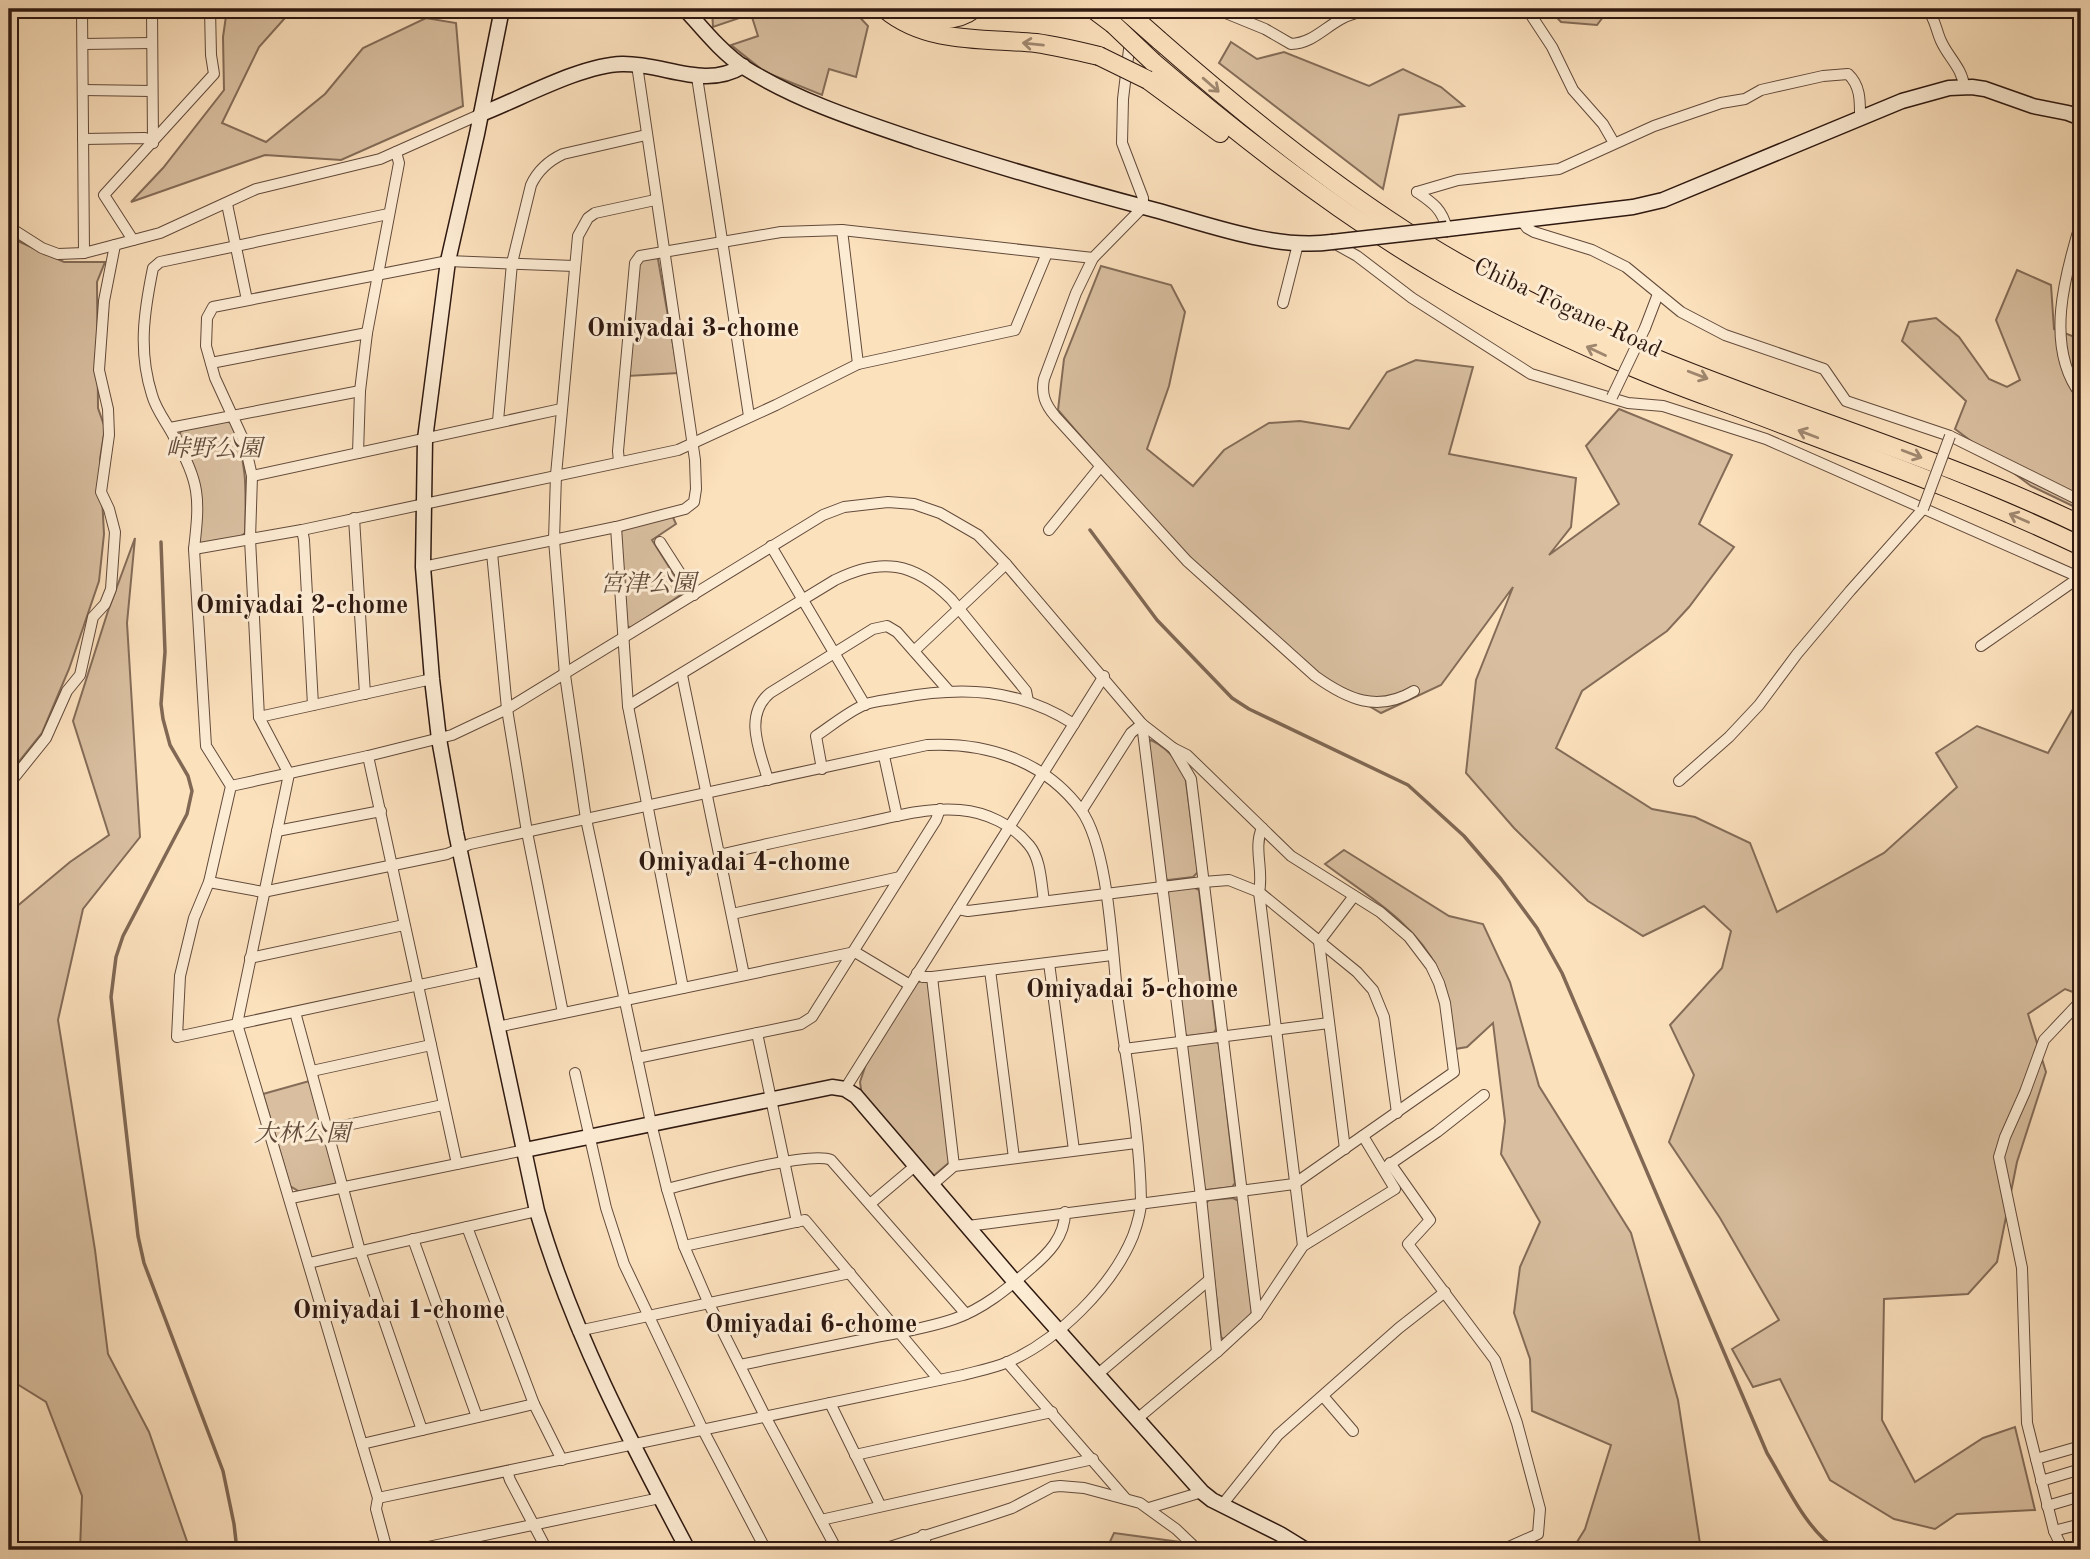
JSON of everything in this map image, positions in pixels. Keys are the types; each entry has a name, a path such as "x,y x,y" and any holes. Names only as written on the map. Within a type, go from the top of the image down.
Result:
{"highway":[{"path":"885,9 911,27 928,32 952,37 1035,43 1100,56 1150,71"},
{"path":"907,9 937,19 961,16 974,9"},
{"path":"1093,9 1113,24 1150,71"},
{"name":"Chiba Tōgane Road","path":"1124,9 1259,126 1335,183 1406,232 1507,289 1661,361 2001,488 2081,525"},
{"name":"Chiba Tōgane Road","path":"1150,71 1234,144 1359,229 1512,311 1621,362 1920,477 2081,546"}],"street":[{"path":"82,9 84,253"},
{"path":"152,9 153,143"},
{"path":"133,240 104,195 214,74 210,9"},
{"path":"502,9 448,261 425,439 423,567 439,739 459,848 537,1211 578,1331 688,1550"},
{"path":"685,9 725,52 743,66 808,101 849,117 1002,168 1239,232 1298,244 1633,207 1663,200 1902,101 1949,88 1985,89 2033,106 2081,118"},
{"path":"1133,9 1123,99 1122,143 1143,198 1143,207 1093,258 1076,293 1042,390 1048,407 1187,561 1315,676 1332,689 1351,698 1374,703 1390,702 1414,691"},
{"path":"1216,9 1265,29 1291,44 1312,39 1341,19 1355,13 1374,9"},
{"path":"1527,9 1552,47 1573,90 1603,124 1614,143"},
{"path":"1927,9 1932,15 1941,41 1963,78 1964,87"},
{"path":"83,44 152,43"},
{"path":"9,227 58,254 84,253 160,233 256,189 367,163 529,92 588,71 610,65 637,65 697,77 722,76 743,66"},
{"path":"423,567 616,527 691,506 696,489 693,443 637,65"},
{"path":"1447,229 1437,205 1418,191 1458,180 1559,169 1614,143 1721,103 1745,99 1761,90 1839,73 1848,74 1855,81 1859,92 1860,118"},
{"path":"697,77 749,416"},
{"path":"83,90 152,91"},
{"path":"498,421 512,263 531,185 536,175 544,166 563,154 646,135"},
{"path":"83,139 145,138 153,143"},
{"path":"358,453 360,391 367,333 399,163 396,152"},
{"path":"655,200 595,213 588,218 578,236 561,409 554,540 565,675 586,819 651,1123 684,1246 709,1304 836,1550"},
{"path":"227,204 247,300"},
{"path":"388,214 160,262 153,268 142,341 152,397 191,466 196,483 194,549 206,746 231,786 209,882 194,918 180,976 177,1037 485,971"},
{"path":"1521,220 1534,232 1592,250 1626,267 1682,312 1725,335 1824,369 1846,401 1951,436 2081,501"},
{"path":"2081,222 2068,270 2061,338 2068,375 2081,395"},
{"path":"620,462 618,451 635,263 640,256 781,232 842,230 1093,258"},
{"path":"842,230 858,364"},
{"path":"1332,242 1367,263 1412,299 1531,374 1628,403 1663,406 1766,439 2080,577"},
{"path":"1283,303 1298,244"},
{"path":"9,784 46,738 67,691 80,675 93,617 105,604 111,589 115,532 102,492 109,435 108,409 99,370 104,301 115,245"},
{"path":"194,549 302,530 678,450 858,364 1015,330 1047,253"},
{"path":"387,1550 376,1509 378,1498 291,1198 237,1024 289,774 259,717 250,539 252,475 244,441 206,346 207,318 213,307 448,261 573,266"},
{"path":"1612,397 1658,294"},
{"path":"211,363 367,333"},
{"path":"170,429 360,391"},
{"path":"252,475 561,409"},
{"path":"1679,781 1729,737 1759,705 1806,643 1923,509 1951,436"},
{"path":"1049,530 1100,467"},
{"path":"231,786 439,739 507,709 771,546 823,515 844,507 888,502 914,504 959,522 978,535 1006,564 1104,676 1142,724 1173,748 1187,755 1292,856 1380,912 1409,937 1431,966 1445,1003 1454,1072 1294,1184 968,1226"},
{"path":"354,518 365,694"},
{"path":"616,527 628,706 683,988"},
{"path":"302,530 313,705"},
{"path":"660,542 694,594"},
{"path":"771,546 865,705"},
{"path":"492,553 507,709 527,832 564,1013"},
{"path":"914,651 1006,564"},
{"path":"628,706 852,572 884,565 899,566 937,585 1026,691 1028,701"},
{"path":"1981,646 2080,577"},
{"path":"768,780 755,729 758,705 770,693 881,626 893,629 948,690"},
{"path":"682,675 744,975"},
{"path":"845,1089 1104,676"},
{"path":"259,717 432,680"},
{"path":"822,769 816,736 865,705 948,690 991,693 1028,701 1045,707 1074,724"},
{"path":"1082,810 1131,733 1142,724"},
{"path":"1142,724 1201,1197 1217,1352"},
{"path":"209,882 264,892 447,854 459,848 706,792 927,745 952,743 1003,752 1043,773 1082,810 1096,845 1106,893 1141,1203 1139,1219 1116,1268 1092,1298 1058,1329 1033,1349 1007,1362 962,1376 378,1498"},
{"path":"1173,748 1191,779 1256,1315"},
{"path":"368,756 457,1164"},
{"path":"884,756 897,816"},
{"path":"719,855 897,816 940,810 975,812 1010,826 1030,846 1036,857 1044,901"},
{"path":"637,1058 801,1024 813,1017 940,810"},
{"path":"277,831 381,811"},
{"path":"1262,828 1257,839 1262,881 1259,892 1303,1246"},
{"path":"732,915 900,877"},
{"path":"958,909 968,911 1228,880 1259,892 1357,972 1373,990 1384,1017 1397,1113"},
{"path":"1345,1149 1320,942 1354,896"},
{"path":"250,958 404,925"},
{"path":"498,1027 855,952 910,985"},
{"path":"917,974 932,977 1112,955"},
{"path":"1049,963 1074,1150"},
{"path":"990,970 1014,1158"},
{"path":"932,977 954,1166"},
{"path":"2063,1550 2054,1531 2027,1423 2022,1268 1999,1157 2044,1040 2078,1004 2081,997"},
{"path":"295,1012 360,1251 422,1430"},
{"path":"1124,1049 1329,1023"},
{"path":"757,1033 797,1222"},
{"path":"312,1071 431,1045"},
{"path":"575,1073 606,1208 624,1264 703,1430 766,1550"},
{"path":"291,1198 770,1098 832,1087 845,1089 856,1096 1015,1282 1202,1492 1306,1550"},
{"path":"1387,1166 1484,1095"},
{"path":"328,1129 443,1105"},
{"path":"1363,1136 1430,1220 1408,1244 1495,1360 1517,1423 1540,1509 1538,1534 1502,1550"},
{"path":"932,1185 954,1166 1136,1143"},
{"path":"667,1189 816,1156 831,1160 966,1314"},
{"path":"870,1204 915,1166"},
{"path":"1138,1419 1256,1315 1303,1246 1395,1189 1387,1166"},
{"path":"309,1263 537,1211"},
{"path":"740,1364 900,1332 966,1314 995,1298 1053,1247 1061,1235 1065,1212"},
{"path":"684,1246 805,1220 939,1380"},
{"path":"467,1227 534,1404 562,1460"},
{"path":"414,1239 477,1417"},
{"path":"578,1331 850,1273"},
{"path":"1098,1374 1209,1280"},
{"path":"1222,1504 1278,1434 1399,1328 1445,1292"},
{"path":"1007,1362 1126,1499"},
{"path":"1323,1396 1353,1431"},
{"path":"830,1403 880,1505"},
{"path":"362,1444 534,1404"},
{"path":"855,1455 1052,1412"},
{"path":"2036,1459 2081,1446"},
{"path":"821,1521 880,1505 1093,1459"},
{"path":"2041,1481 2081,1469"},
{"path":"507,1471 547,1550"},
{"path":"880,1550 1012,1508 1052,1487 1084,1489 1126,1499 1149,1508 1198,1550"},
{"path":"1149,1508 1202,1492"},
{"path":"2047,1506 2081,1496"},
{"path":"414,1550 660,1498"},
{"path":"2054,1531 2081,1524"},
{"path":"923,1535 928,1550"}],"green space":[{"path":"227,9 293,9 259,47 222,123 266,142 325,94 363,48 426,18 456,23 463,106 341,160 265,155 131,202 163,168 224,90 223,37"},
{"path":"712,9 852,9 868,26 856,77 829,69 822,95 765,72 731,45 758,36 751,14 713,27"},
{"path":"1549,9 1609,9 1597,25 1561,22"},
{"path":"1231,42 1257,59 1284,52 1369,86 1403,69 1441,87 1464,106 1399,115 1383,189 1219,63"},
{"path":"9,237 64,262 105,262 97,282 98,408 105,428 100,459 104,534 99,581 69,669 42,733 9,774"},
{"path":"653,256 658,259 678,373 628,376 637,262"},
{"path":"1101,266 1171,285 1185,312 1169,386 1147,449 1193,486 1224,450 1269,423 1300,421 1349,429 1387,372 1416,360 1473,367 1449,454 1576,478 1571,527 1549,555 1619,504 1586,446 1619,409 1732,455 1699,524 1734,547 1689,607 1667,631 1582,691 1556,748 1652,809 1695,817 1750,843 1777,912 1884,853 1957,787 1936,753 1977,726 2048,753 2081,695 2081,995 2065,989 2028,1014 2046,1072 2017,1162 1997,1262 1968,1294 1884,1299 1882,1420 1915,1482 1983,1438 2015,1427 2035,1510 1957,1514 1935,1529 1894,1519 1830,1480 1780,1379 1753,1387 1732,1349 1779,1320 1720,1218 1669,1142 1694,1075 1670,1025 1722,968 1731,931 1704,906 1643,936 1588,901 1514,828 1466,773 1476,680 1513,587 1441,685 1381,713 1327,681 1187,559 1058,410 1064,359"},
{"path":"2017,270 2051,285 2054,329 2072,336 2081,333 2081,510 2031,486 1955,429 1966,401 1902,341 1909,322 1936,318 1959,337 1989,379 2007,387 2020,380 1996,320"},
{"name":"峠野公園","path":"223,419 231,423 241,450 245,533 239,538 202,545 198,541 195,474 180,434 181,429"},
{"name":"宮津公園","path":"672,515 676,524 652,540 685,592 631,628 624,624 619,534 624,528"},
{"path":"135,538 127,623 140,837 83,909 58,1020 95,1250 108,1354 149,1432 190,1550 80,1550 82,1496 46,1402 9,1379 9,913 70,862 109,835 73,721 108,611"},
{"path":"1151,740 1171,754 1185,774 1198,872 1193,877 1168,880 1163,877 1147,744"},
{"path":"1344,850 1449,916 1483,924 1510,982 1539,1086 1631,1233 1678,1400 1701,1550 1572,1550 1585,1529 1611,1445 1532,1411 1530,1359 1514,1313 1520,1267 1540,1222 1501,1154 1505,1121 1493,1023 1467,1047 1455,1049 1442,979 1429,953 1389,911 1325,864"},
{"path":"1193,887 1199,890 1216,1029 1214,1033 1188,1036 1183,1033 1166,894 1169,890"},
{"path":"925,980 928,982 951,1161 931,1178 862,1097 860,1082 867,1061 915,983"},
{"path":"1214,1040 1219,1044 1235,1183 1232,1187 1206,1190 1203,1187 1185,1049 1188,1044"},
{"name":"大林公園","path":"313,1080 338,1183 300,1192 290,1186 263,1094"},
{"path":"1233,1198 1239,1201 1252,1310 1251,1317 1226,1341 1221,1337 1205,1204 1209,1200"},
{"path":"1114,1533 1180,1542 1187,1550 1106,1550"}],"waterway":[{"path":"1090,530 1157,620 1232,698 1249,709 1408,785 1464,836 1501,879 1537,928 1562,973 1767,1453 1806,1518 1837,1550"},
{"path":"161,542 165,652 161,704 170,745 188,776 192,791 187,814 123,936 116,957 111,997 138,1236 144,1263 223,1471 237,1550"}],"district":[{"name":"Omiyadai 3-chome","path":"693,327"},
{"name":"Omiyadai 2-chome","path":"302,604"},
{"name":"Omiyadai 4-chome","path":"744,861"},
{"name":"Omiyadai 5-chome","path":"1132,988"},
{"name":"Omiyadai 1-chome","path":"399,1309"},
{"name":"Omiyadai 6-chome","path":"811,1323"}]}
